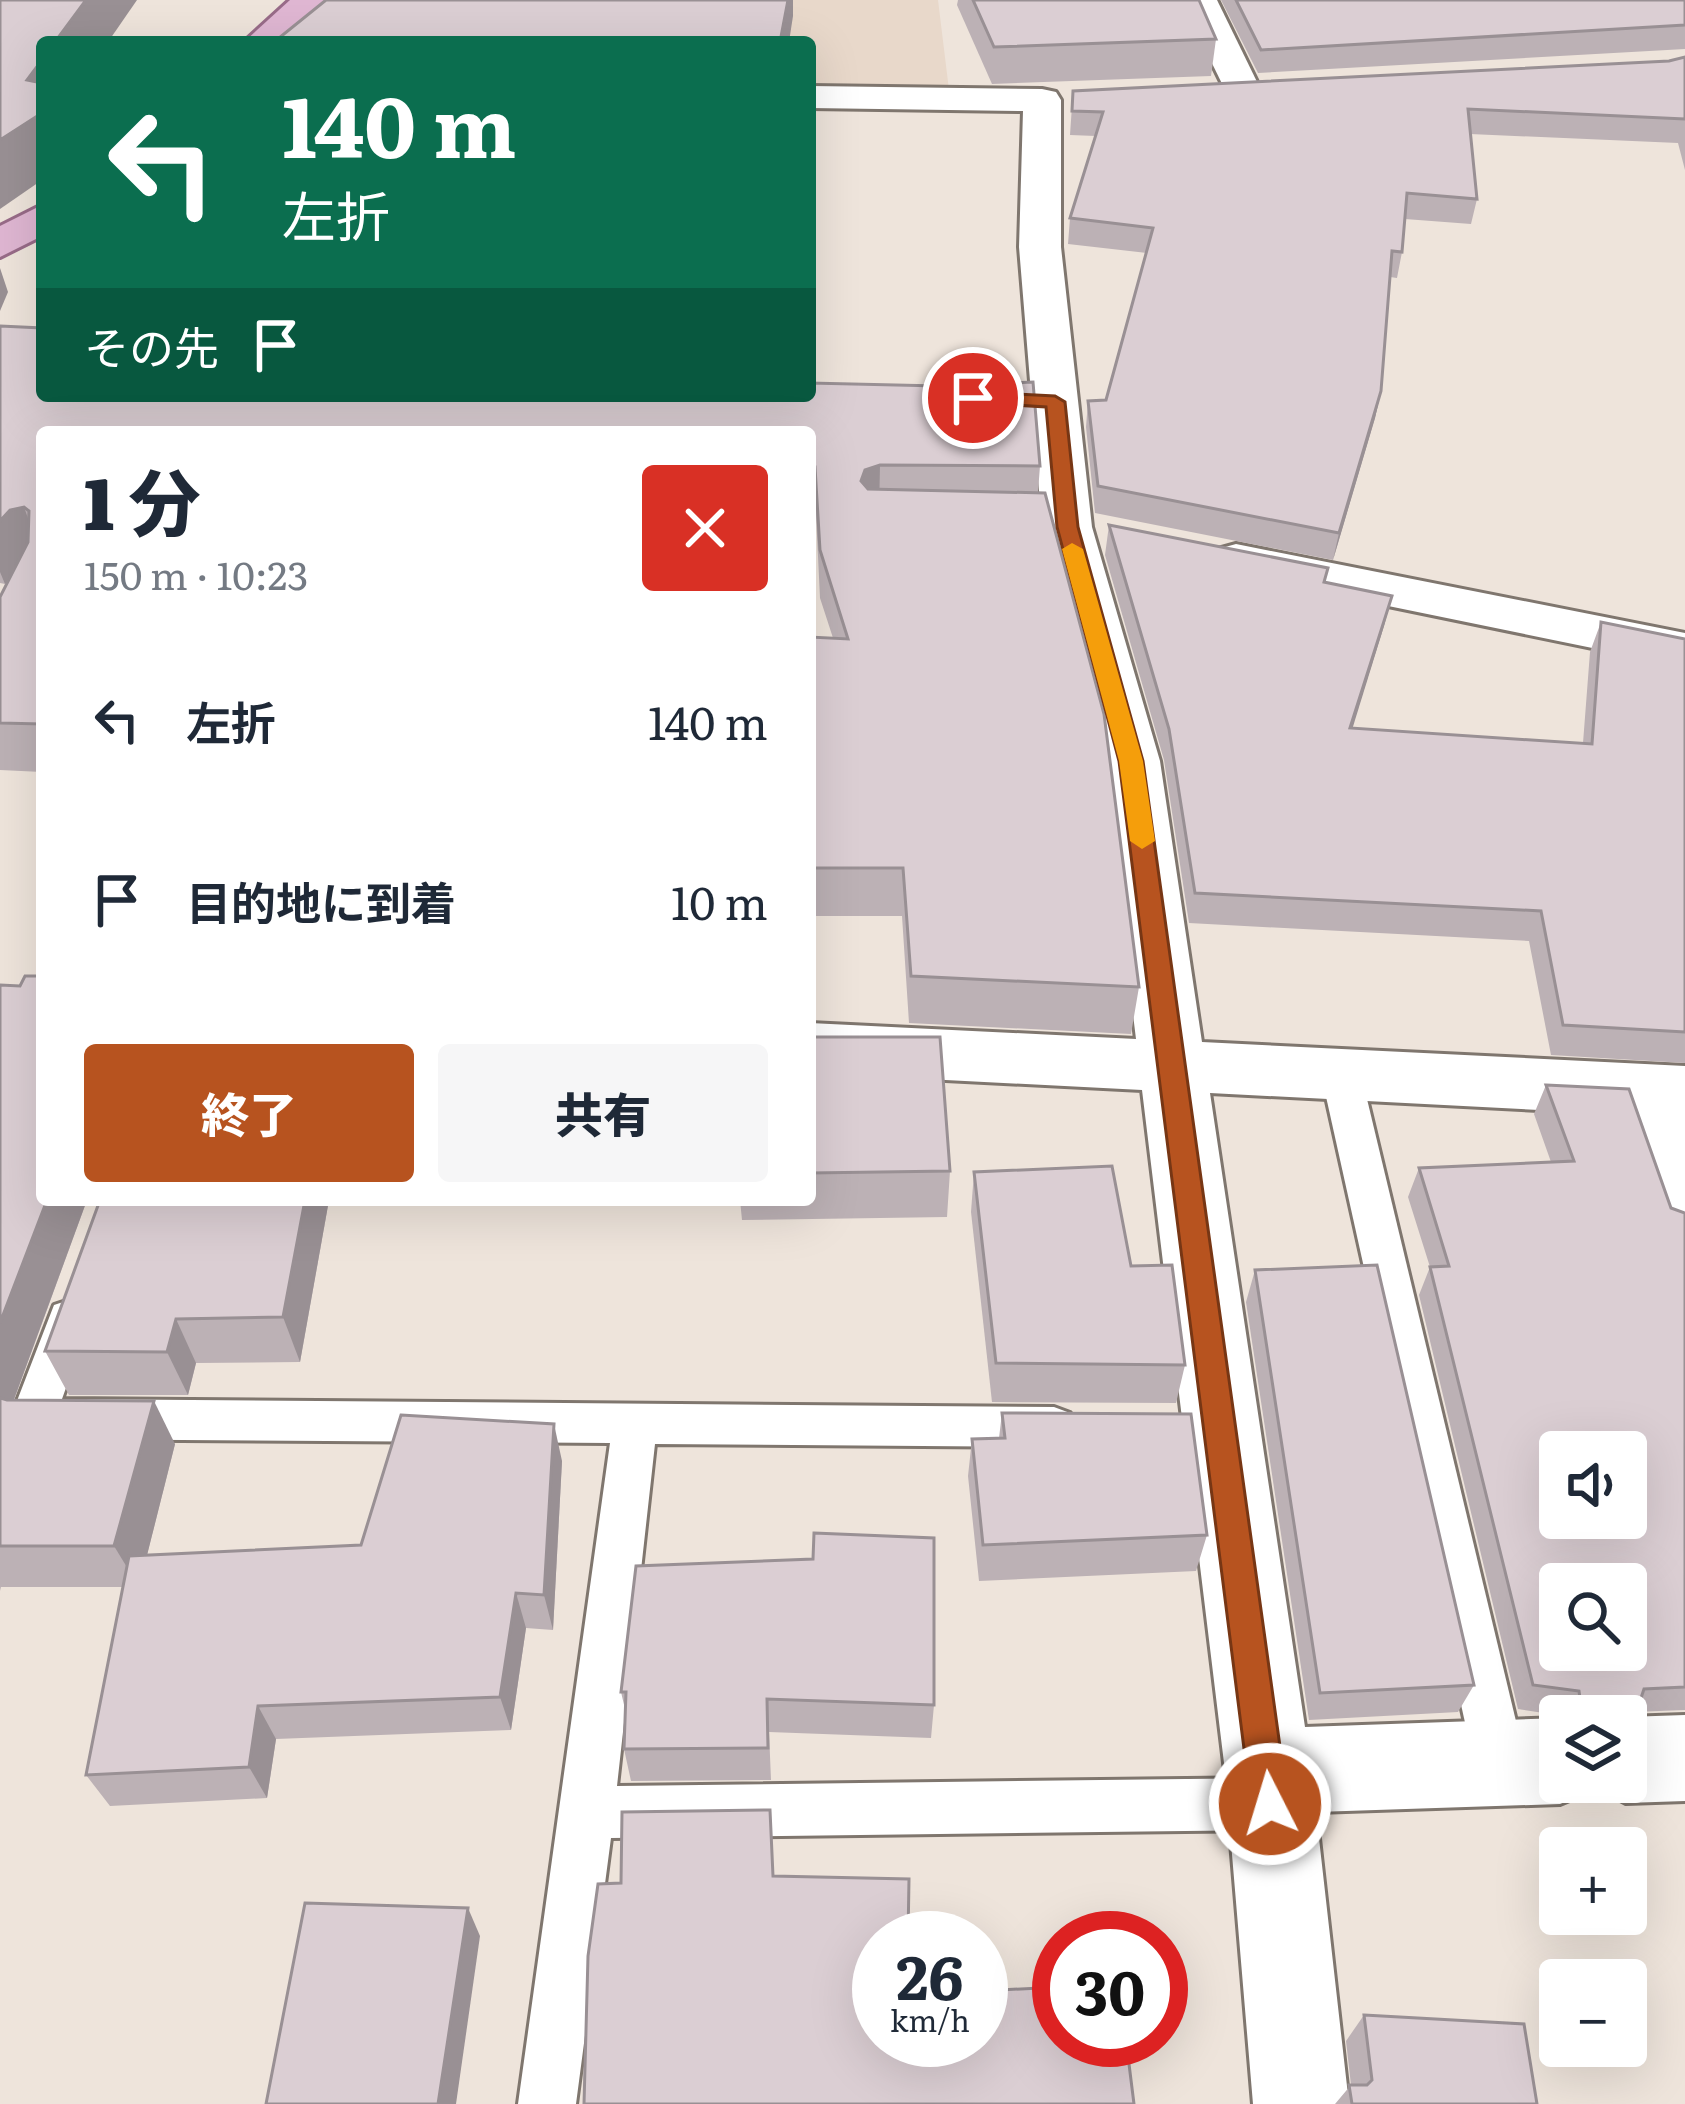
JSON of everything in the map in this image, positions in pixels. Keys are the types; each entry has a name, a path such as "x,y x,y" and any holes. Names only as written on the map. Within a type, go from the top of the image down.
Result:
{"main road":[{"path":"269,36 311,0"},
{"path":"0,244 36,222"}],"street":[{"path":"1198,0 1242,90"},
{"path":"1198,92 1288,87"},
{"path":"816,97 1064,99 1040,247 1044,401 1131,761 1174,1065 1198,1428 1269,1787 1301,2104"},
{"path":"1182,550 1685,650"},
{"path":"816,1048 1664,1091 1685,1215"},
{"path":"1647,1759 1685,1758"},
{"path":"1269,1787 1530,1762"}],"lane":[{"path":"1341,1074 1530,1762"},
{"path":"80,1288 33,1419 1104,1427"},
{"path":"547,2104 635,1424"},
{"path":"588,1811 1269,1787"}],"shaded area":[{"path":"367,0 938,0 949,90 816,89 816,36 325,36"}],"building":[{"path":"0,0 86,0 59,36 36,36 36,68 27,80 36,82 36,117 0,140"},
{"path":"326,0 788,0 781,36 281,36"},
{"path":"973,0 1199,0 1216,39 994,47"},
{"path":"1236,0 1685,0 1685,25 1261,50"},
{"path":"1685,57 1685,119 1468,109 1477,199 1407,193 1402,252 1392,251 1381,391 1339,533 1098,486 1088,401 1106,400 1153,228 1070,218 1103,112 1072,111 1073,91"},
{"path":"0,326 36,328 36,402 816,402 816,383 1033,382 1040,466 880,465 865,470 861,481 868,489 1045,493 1104,714 1139,987 911,976 903,868 816,868 816,637 848,639 820,550 816,426 36,426 36,724 0,723 0,597 28,542 29,511 24,507 10,510 0,521"},
{"path":"1109,525 1328,568 1324,582 1392,596 1350,728 1592,744 1601,622 1685,639 1685,1032 1563,1025 1541,911 1195,893 1169,729"},
{"path":"25,976 36,976 36,1206 45,1206 0,1323 0,985 20,986"},
{"path":"816,1037 940,1037 950,1171 816,1173"},
{"path":"1546,1085 1629,1089 1671,1208 1685,1213 1685,1687 1644,1689 1642,1695 1580,1695 1579,1691 1533,1685 1430,1267 1449,1266 1419,1168 1574,1161"},
{"path":"1112,1166 1131,1266 1172,1265 1185,1365 996,1363 974,1172"},
{"path":"98,1206 304,1206 283,1317 176,1319 167,1352 45,1351"},
{"path":"1377,1265 1474,1685 1320,1693 1255,1270"},
{"path":"0,1398 154,1401 114,1546 0,1546"},
{"path":"1002,1413 1191,1414 1207,1535 983,1545 972,1439 1005,1438"},
{"path":"401,1415 554,1424 544,1595 516,1593 500,1697 258,1706 249,1767 86,1775 129,1556 361,1545"},
{"path":"814,1533 934,1538 934,1705 767,1699 768,1748 624,1749 626,1692 621,1692 636,1566 813,1559"},
{"path":"770,1810 773,1876 909,1879 908,1911 852,1911 852,2067 1008,2067 1008,1990 1032,1988 1032,2067 1129,2067 1134,2104 584,2104 588,1956 598,1884 621,1883 622,1812"},
{"path":"305,1903 468,1908 438,2104 266,2104"},
{"path":"1364,2015 1524,2024 1537,2104 1352,2104 1349,2085 1367,2085 1372,2080"}],"slow traffic":[{"path":"1072,549 1131,761 1142,841"}],"route":[{"path":"973,398 1055,402 1067,527 1131,761 1270,1804"}]}
